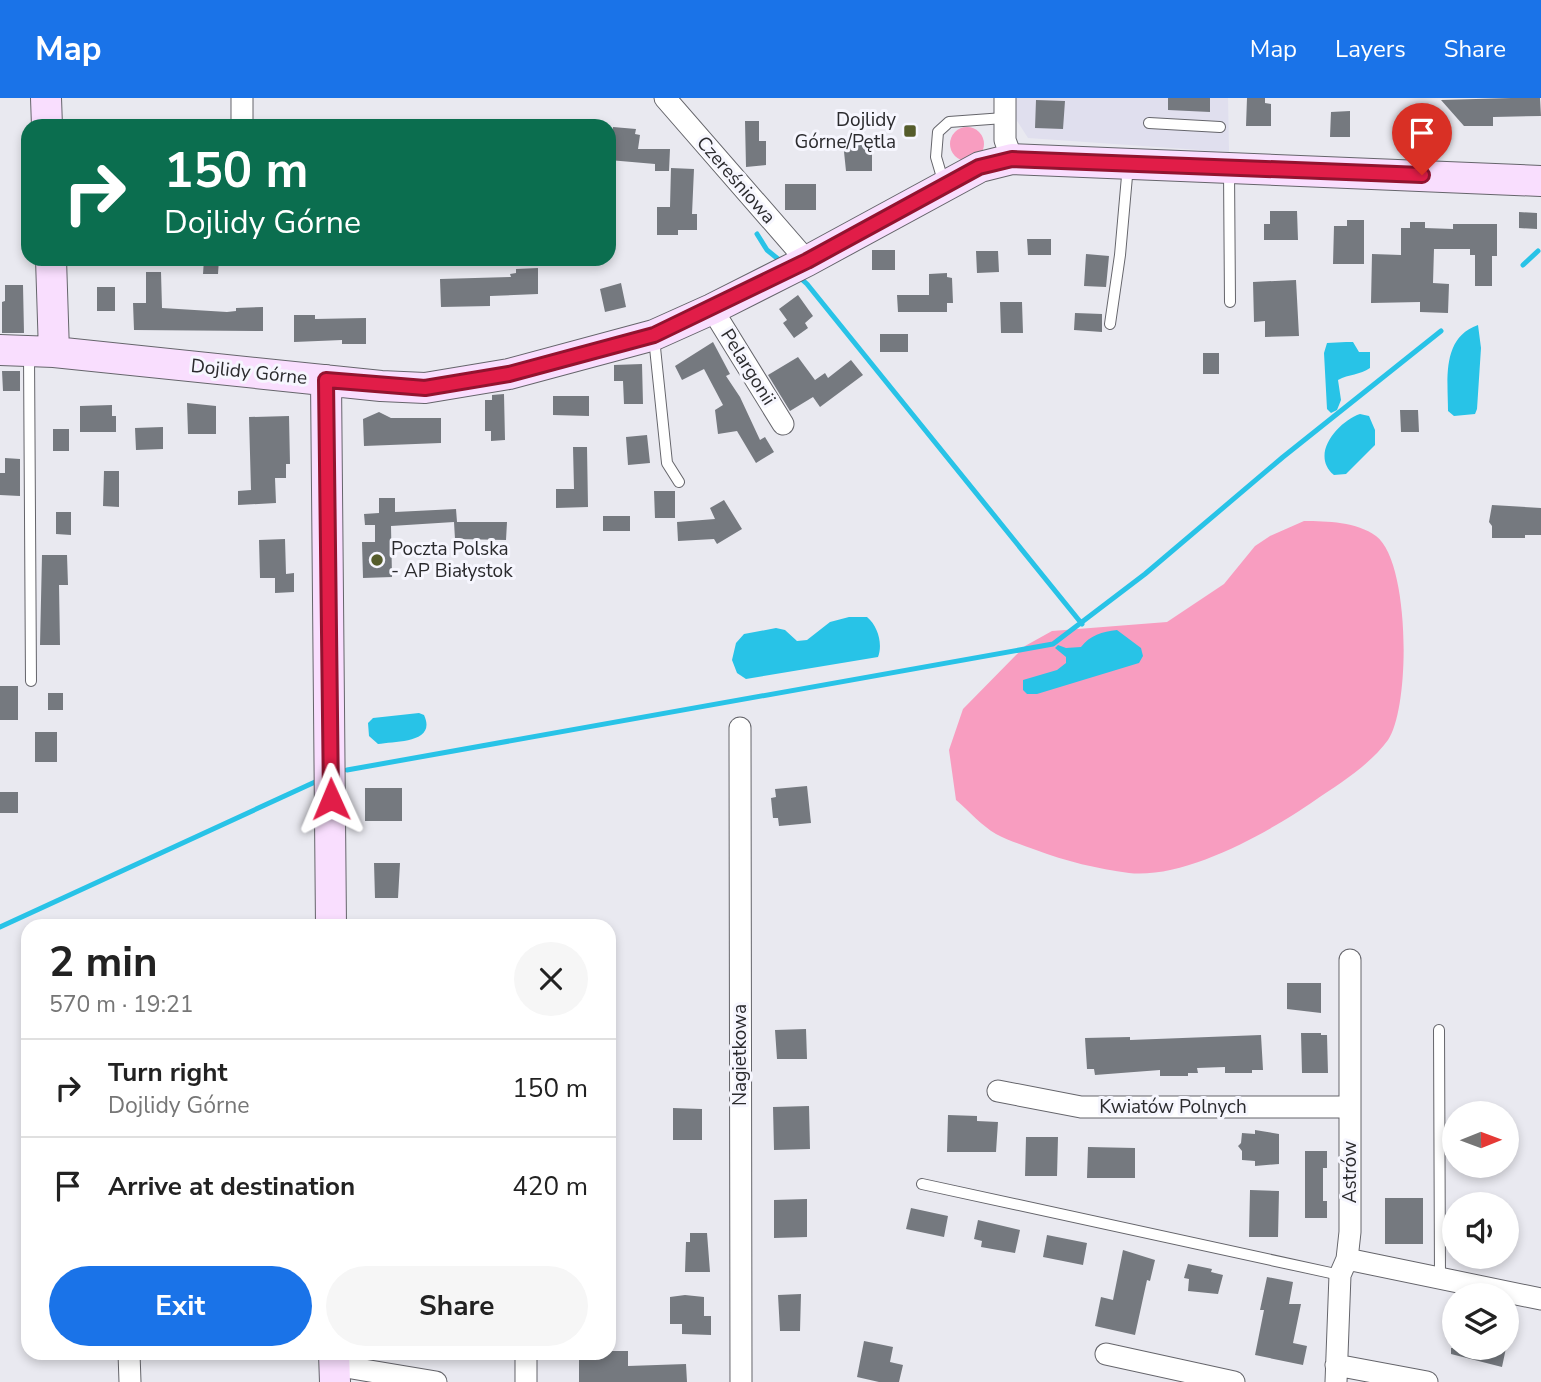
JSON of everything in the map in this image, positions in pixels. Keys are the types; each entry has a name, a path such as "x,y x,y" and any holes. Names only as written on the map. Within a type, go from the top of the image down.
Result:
{"street":[{"path":"46,98 47,119"},
{"path":"242,98 242,119"},
{"name":"Czereśniowa","path":"665,98 807,261"},
{"path":"1004,105 1005,140 1012,159"},
{"name":"Dojlidy Górne","path":"0,350 42,351 425,388 509,374 654,335 807,261 979,167 1012,159 1541,181"},
{"path":"42,351 50,266"},
{"name":"Pelargonii","path":"712,309 783,424"},
{"path":"326,380 331,919"},
{"name":"Nagietkowa","path":"740,728 741,1382"},
{"name":"Astrów","path":"1336,1374 1343,1267 1350,1232 1350,960"},
{"name":"Kwiatów Polnych","path":"998,1091 1081,1107 1350,1107"},
{"path":"1343,1267 1440,1280 1541,1299"},
{"path":"1106,1354 1234,1382"},
{"path":"129,1360 130,1382"},
{"path":"526,1360 526,1382"},
{"path":"334,1367 436,1382"},
{"path":"1336,1374 1427,1382"}],"lane":[{"path":"944,185 936,157 938,132 949,122 1004,105"},
{"path":"1149,123 1220,127"},
{"path":"1110,324 1120,255 1128,162"},
{"path":"1229,167 1230,302"},
{"path":"654,335 667,463 678,482"},
{"path":"31,681 42,351"},
{"path":"1439,1030 1440,1280"},
{"path":"922,1184 1343,1267"}],"shaded area":[{"path":"1014,98 1228,98 1229,152 1028,138 1014,116"},
{"path":"967,127 979,132 984,144 979,156 967,161 955,156 950,144 955,132"},
{"path":"1304,521 1342,523 1368,531 1376,536 1387,551 1395,574 1401,603 1403,635 1401,697 1388,740 1363,766 1295,813 1251,839 1201,861 1151,873 1129,873 1094,867 1016,843 991,831 956,800 949,750 963,709 1025,646 1052,631 1167,622 1224,584 1255,546"}],"water":[{"path":"1478,325 1481,348 1477,409 1475,414 1454,416 1448,411 1449,361 1458,340 1466,331"},
{"path":"1353,342 1359,352 1370,352 1370,368 1338,380 1341,400 1337,410 1331,413 1327,409 1324,353 1327,343"},
{"path":"1360,414 1369,416 1375,430 1375,445 1346,474 1334,475 1327,467 1326,448 1336,431"},
{"path":"849,617 867,617 874,625 880,641 878,657 746,679 737,673 732,660 736,643 744,634 776,628 785,630 797,641 807,640 830,622"},
{"path":"1117,630 1141,648 1143,656 1139,663 1037,694 1027,694 1023,690 1023,680 1057,670 1066,663 1066,657 1055,648 1058,645 1066,648 1081,647 1097,635"},
{"path":"419,713 424,715 426,724 425,731 420,736 378,744 369,736 368,723 373,718"}],"building":[{"path":"1168,98 1210,98 1210,112 1168,110"},
{"path":"1247,98 1265,98 1265,103 1271,104 1271,126 1246,126"},
{"path":"1540,98 1541,116 1493,117 1493,126 1464,126 1441,100"},
{"path":"1036,100 1065,101 1063,129 1035,128"},
{"path":"1350,111 1350,137 1330,137 1331,112"},
{"path":"745,121 759,121 759,141 766,141 766,165 746,167"},
{"path":"1408,125 1441,125 1440,148 1408,148"},
{"path":"616,127 636,129 635,134 640,135 638,149 670,149 669,171 655,171 655,164 616,161"},
{"path":"843,142 872,142 872,171 846,171"},
{"path":"671,168 694,169 692,214 697,214 697,230 678,230 678,235 657,235 657,207 670,207"},
{"path":"785,184 816,184 816,210 785,210"},
{"path":"1270,211 1297,211 1298,240 1264,240 1264,224 1270,224"},
{"path":"1519,212 1537,213 1537,229 1519,228"},
{"path":"1347,220 1364,220 1364,264 1333,264 1334,226 1347,226"},
{"path":"1410,222 1425,222 1425,228 1453,229 1453,224 1497,224 1497,256 1492,256 1492,286 1475,286 1475,255 1470,255 1470,249 1434,249 1433,283 1449,284 1448,313 1420,312 1420,302 1371,303 1372,254 1401,255 1401,228 1410,228"},
{"path":"1027,239 1051,239 1051,255 1028,255"},
{"path":"872,250 895,250 895,270 872,270"},
{"path":"976,251 998,251 999,272 977,273"},
{"path":"1086,254 1109,256 1106,287 1084,286"},
{"path":"204,266 219,266 218,274 203,274"},
{"path":"538,268 538,294 490,296 490,306 441,307 440,279 511,277 510,274 516,273 516,269"},
{"path":"146,272 161,272 162,308 227,312 236,311 236,308 263,307 263,331 134,330 133,303 146,303"},
{"path":"947,273 947,277 952,278 953,303 947,303 947,312 898,312 897,295 929,295 929,274"},
{"path":"1296,280 1299,336 1265,337 1265,321 1254,322 1253,282"},
{"path":"621,283 626,307 605,312 600,289"},
{"path":"5,285 23,285 24,333 2,333"},
{"path":"97,287 115,287 115,311 97,311"},
{"path":"798,295 813,316 805,323 808,328 794,338 783,323 787,320 779,309"},
{"path":"1000,302 1022,302 1023,333 1001,333"},
{"path":"1075,313 1102,314 1102,332 1074,330"},
{"path":"294,315 315,315 315,319 366,318 366,344 342,344 342,340 294,342"},
{"path":"880,334 908,334 908,352 880,352"},
{"path":"713,342 730,374 726,376 740,397 760,440 765,437 774,452 756,463 737,431 718,434 715,410 723,405 704,369 682,380 675,366"},
{"path":"1203,353 1219,353 1219,374 1203,374"},
{"path":"798,357 815,380 825,373 828,378 851,360 863,375 820,407 813,397 790,411 768,375"},
{"path":"642,364 643,404 624,404 623,381 614,381 614,365"},
{"path":"2,371 20,371 20,391 3,391"},
{"path":"504,394 505,440 491,441 491,431 485,431 485,400 492,400 492,395"},
{"path":"553,396 589,396 589,416 553,415"},
{"path":"187,403 216,406 216,434 188,434"},
{"path":"112,405 112,416 116,416 116,432 80,432 80,406"},
{"path":"1400,410 1418,410 1419,432 1401,432"},
{"path":"379,412 391,418 441,418 441,443 364,446 363,419"},
{"path":"289,416 290,464 286,464 286,478 275,478 276,503 238,505 238,491 251,490 249,417"},
{"path":"163,427 163,449 136,450 135,428"},
{"path":"53,429 69,429 69,451 53,451"},
{"path":"647,435 650,463 628,465 626,437"},
{"path":"573,447 587,447 588,507 556,508 556,489 574,489"},
{"path":"5,458 20,459 20,496 0,495 0,473 5,473"},
{"path":"104,471 119,471 119,507 103,506"},
{"path":"654,491 675,491 675,518 655,518"},
{"path":"379,498 395,498 395,512 456,509 457,522 507,522 506,540 455,539 454,522 391,526 392,577 363,578 362,542 375,542 375,525 365,525 364,514 379,513"},
{"path":"724,500 742,529 717,544 714,539 678,541 677,522 715,519 710,508"},
{"path":"1492,505 1541,508 1541,535 1492,538 1492,526 1489,522"},
{"path":"56,512 71,512 71,535 56,534"},
{"path":"603,516 630,516 630,531 603,531"},
{"path":"285,539 286,574 294,573 294,592 275,593 275,578 260,578 259,540"},
{"path":"42,555 67,555 68,585 59,585 60,645 40,645"},
{"path":"0,686 18,686 18,720 0,720"},
{"path":"48,693 63,693 63,710 48,710"},
{"path":"35,732 57,732 57,762 35,762"},
{"path":"807,786 811,823 779,826 778,818 773,818 771,798 776,797 775,789"},
{"path":"365,788 402,788 402,821 365,821"},
{"path":"0,792 18,792 18,813 0,813"},
{"path":"374,863 400,863 398,898 375,898"},
{"path":"1287,983 1321,983 1321,1013 1287,1009"},
{"path":"806,1029 807,1059 777,1059 775,1030"},
{"path":"1301,1033 1327,1035 1328,1073 1302,1073"},
{"path":"1261,1035 1263,1070 1252,1070 1252,1073 1225,1073 1225,1067 1197,1068 1198,1073 1188,1073 1188,1076 1160,1076 1160,1070 1095,1075 1094,1069 1087,1069 1085,1038 1130,1037 1130,1040"},
{"path":"809,1106 810,1149 774,1150 773,1107"},
{"path":"673,1108 702,1109 702,1140 673,1140"},
{"path":"948,1115 977,1116 977,1121 998,1122 996,1152 947,1152"},
{"path":"1255,1130 1279,1134 1279,1164 1255,1166 1255,1161 1242,1160 1242,1151 1238,1146 1242,1133 1255,1134"},
{"path":"1026,1137 1058,1137 1057,1176 1025,1176"},
{"path":"1088,1147 1135,1148 1135,1178 1087,1178"},
{"path":"1305,1151 1327,1151 1327,1168 1323,1168 1323,1201 1327,1201 1327,1218 1305,1218"},
{"path":"1250,1190 1279,1191 1278,1237 1249,1237"},
{"path":"1385,1198 1423,1198 1423,1244 1385,1244"},
{"path":"807,1199 807,1237 774,1238 774,1200"},
{"path":"911,1208 948,1216 944,1237 906,1229"},
{"path":"978,1220 1020,1230 1015,1253 981,1247 982,1241 974,1239"},
{"path":"690,1233 707,1233 710,1272 685,1272 686,1242 690,1242"},
{"path":"1047,1235 1087,1243 1083,1265 1043,1257"},
{"path":"1123,1250 1155,1260 1150,1281 1147,1280 1135,1335 1095,1326 1101,1297 1113,1300"},
{"path":"1188,1264 1212,1269 1211,1272 1223,1275 1218,1294 1188,1291 1189,1279 1184,1278"},
{"path":"1267,1277 1293,1282 1289,1304 1301,1304 1293,1343 1307,1346 1303,1365 1255,1355"},
{"path":"801,1294 800,1331 780,1331 778,1295"},
{"path":"670,1297 704,1297 704,1316 711,1316 711,1335 682,1334 682,1324 670,1324"},
{"path":"864,1341 893,1347 890,1362 903,1365 899,1382 879,1382 857,1377"},
{"path":"616,1351 628,1351 628,1366 686,1364 687,1382 579,1382 579,1360 616,1360"},
{"path":"1475,1360 1503,1360 1502,1367"}],"waterway":[{"path":"757,234 767,250 783,263"},
{"path":"1523,265 1538,251"},
{"path":"798,276 1082,624"},
{"path":"347,770 1053,644 1145,574 1283,457 1441,331"},
{"path":"0,927 315,782"}],"place":[{"name":"Dojlidy Górne/Pętla","path":"910,131"},
{"name":"Poczta Polska - AP Białystok","path":"377,560"}],"route":[{"path":"331,799 326,380 425,388 509,374 654,335 807,261 979,167 1012,159 1102,160 1422,175"}]}
